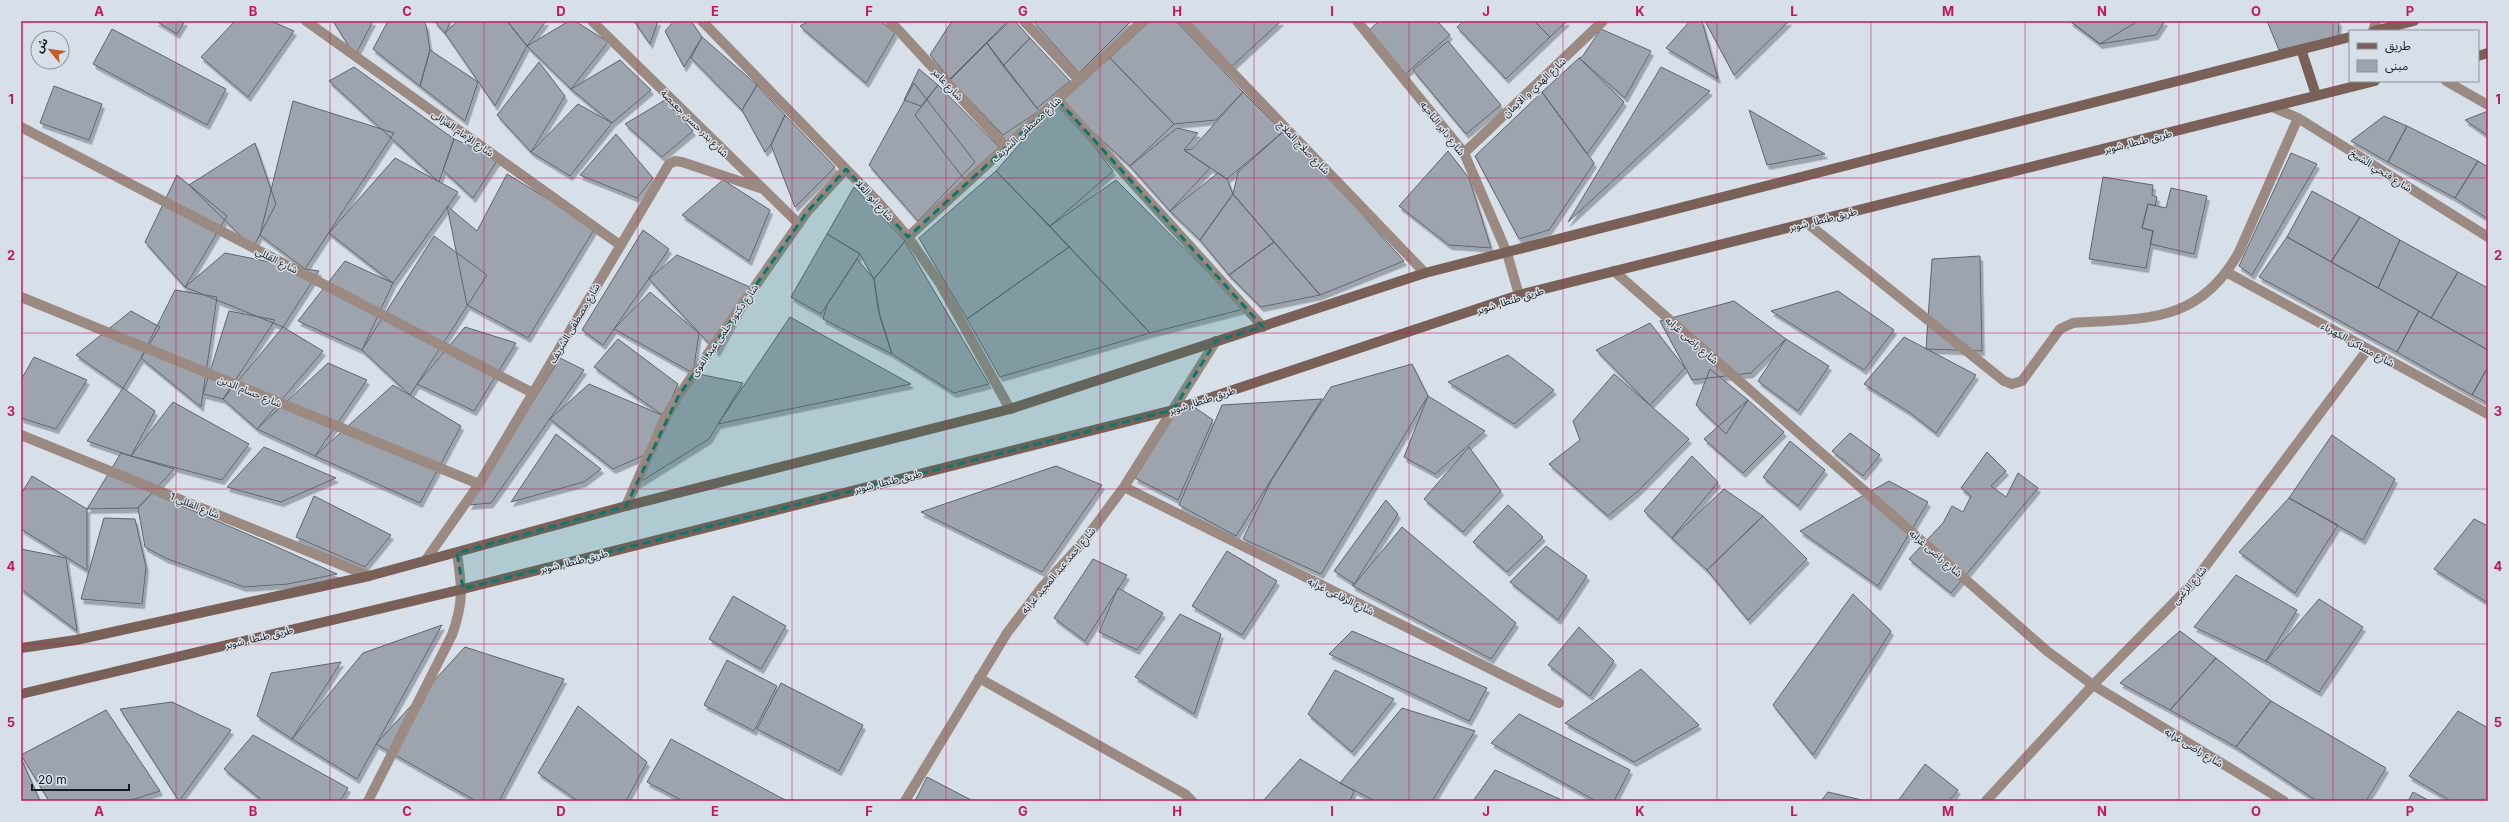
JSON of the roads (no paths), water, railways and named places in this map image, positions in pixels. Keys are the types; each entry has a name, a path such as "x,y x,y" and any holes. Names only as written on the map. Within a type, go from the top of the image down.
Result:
{"street":[{"name":"شارع الإمام الغزالى","path":"306,21 620,245"},
{"name":"شارع بدر حسن جعيصة","path":"592,21 760,188 799,224"},
{"name":"شارع ابو العلا","path":"702,21 879,203 908,238 940,285 1010,409"},
{"name":"شارع عامر","path":"890,21 1006,147"},
{"path":"1024,21 1079,80"},
{"name":"شارع مصطفى الشريف","path":"908,238 1143,21"},
{"name":"شارع صلاح الملاح","path":"1183,21 1425,273"},
{"name":"شارع داير الناحيه","path":"1357,21 1464,153 1507,252 1519,295"},
{"name":"شارع الهدي و الايمان","path":"1464,153 1604,21"},
{"path":"2378,30 2414,21"},
{"path":"21,648 76,640 369,576 626,506 1010,409 1425,273 2349,37"},
{"path":"2301,49 2316,95"},
{"name":"طريق طنطا, شوبر","path":"21,694 463,589 1173,410 1519,295 2371,82"},
{"path":"2448,82 2488,105"},
{"path":"1058,100 1263,327"},
{"name":"شارع فتحي الشيخ","path":"2272,107 2298,118 2488,237"},
{"path":"1806,223 2004,381 2012,384 2022,380 2060,329 2073,323 2170,313 2192,304 2212,291 2228,273 2239,252 2298,118"},
{"name":"شارع القللي","path":"21,127 533,393"},
{"name":"شارع مصطفى الشريف","path":"425,561 479,484 668,164 674,161 682,162 760,188"},
{"name":"شارع دكتور حلمى عبد القوى","path":"626,506 665,418 679,396 799,224 846,169"},
{"name":"شارع راضى غرابه","path":"1614,271 2047,651 2093,685 2284,801"},
{"name":"شارع مساكن الكهرباء","path":"2228,273 2488,414"},
{"name":"شارع حسام الدين","path":"21,297 479,484"},
{"name":"شارع احمد عبد المجيد غرابه","path":"905,801 1007,633 1042,587 1084,540 1124,487 1216,341"},
{"name":"شارع الزغبى","path":"1986,801 2093,685 2193,583 2368,349"},
{"name":"شارع القللي 1","path":"21,435 369,576"},
{"name":"شارع الرفاعى غرابه","path":"1124,487 1559,703"},
{"path":"368,801 452,635 460,613 463,589 457,553"},
{"path":"979,678 1185,794 1192,801"}]}
